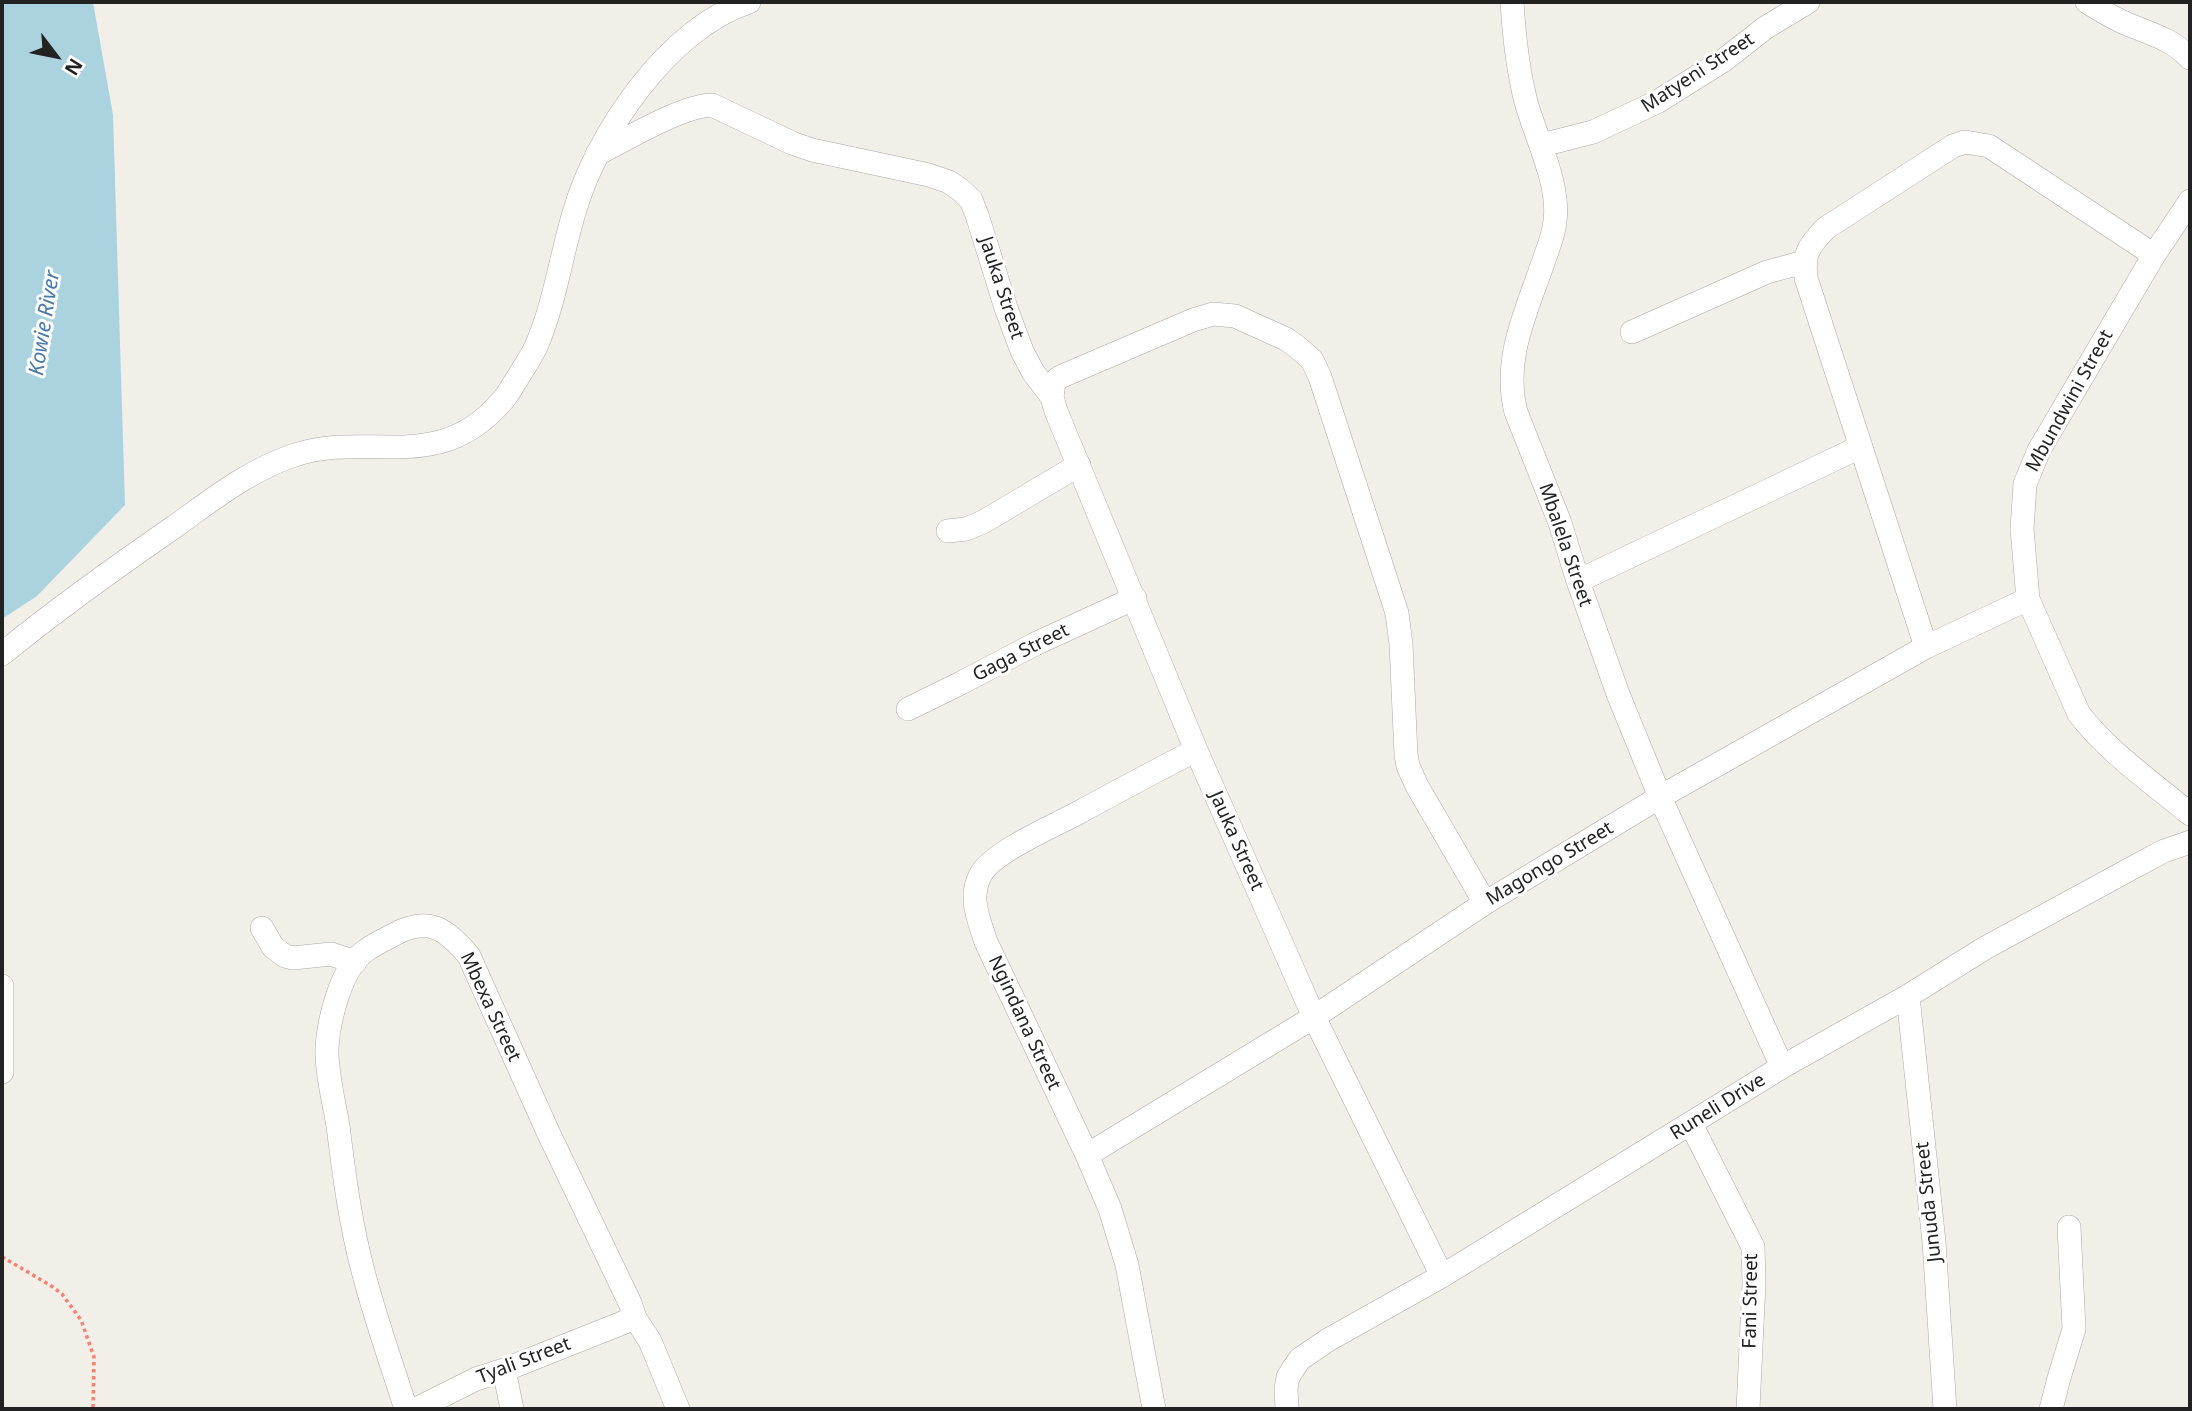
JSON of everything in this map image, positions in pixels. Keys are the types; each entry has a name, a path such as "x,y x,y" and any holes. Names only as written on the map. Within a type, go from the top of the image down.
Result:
{"street":[{"path":"2,654 127,560 260,468 296,454 325,447 404,448 443,442 469,429 492,412 503,400 537,344 576,205 597,153 628,103 646,78 696,32 723,13 748,2"},
{"name":"Mbalela Street","path":"1512,2 1520,74 1532,122 1542,145 1556,207 1556,221 1514,347 1511,393 1560,523 1605,660 1660,797 1782,1067"},
{"name":"Matyeni Street","path":"1542,145 1593,132 1657,102 1808,2"},
{"path":"2087,2 2126,24 2176,44 2190,58"},
{"name":"Jauka Street","path":"597,153 680,113 699,106 712,105 812,150 929,175 949,182 971,200 1022,351 1033,372 1052,397 1196,750 1314,1017 1442,1276"},
{"path":"1926,647 1806,278 1804,262 1815,239 1826,228 1953,146 1965,142 1989,146 2154,255"},
{"name":"Mbundwini Street","path":"2190,201 2154,255 2039,450 2022,500 2028,599 2079,714 2105,743 2190,814"},
{"path":"1632,332 1767,272 1804,262"},
{"path":"1052,397 1054,382 1060,377 1213,314 1235,316 1286,339 1312,360 1320,377 1396,613 1401,644 1408,766 1485,903"},
{"path":"1578,581 1860,447"},
{"path":"948,531 966,529 983,522 1079,464"},
{"name":"Gaga Street","path":"908,709 1044,639 1135,598"},
{"name":"Magongo Street","path":"1087,1155 1314,1017 1485,903 1660,797 1926,647 2028,599"},
{"name":"Ngindana Street","path":"1154,1409 1132,1289 1110,1209 986,942 975,909 976,886 979,876 993,860 1196,750"},
{"name":"Runeli Drive","path":"1287,1409 1288,1377 1300,1359 1328,1340 1442,1276 1782,1067 1908,996 1985,948 2164,851 2190,842"},
{"name":"Mbexa Street","path":"407,1409 370,1298 353,1229 327,1051 330,1019 342,984 355,962 364,951 400,932 429,925 446,932 469,956 635,1318 650,1341 678,1409"},
{"path":"262,928 273,947 285,956 293,958 331,954 355,962"},
{"path":"2,986 2,1072"},
{"name":"Junuda Street","path":"1908,996 1934,1242 1945,1409"},
{"name":"Fani Street","path":"1691,1124 1753,1247 1754,1283 1748,1409"},
{"path":"2051,1409 2074,1329 2069,1227"},
{"name":"Tyali Street","path":"416,1409 476,1379 635,1318"},
{"path":"504,1370 512,1409"}],"path":[{"path":"2,1257 62,1294 81,1320 94,1357 93,1409"}],"water":[{"name":"Kowie River","path":"2,2 93,2 113,115 125,505 37,596 2,619"}]}
